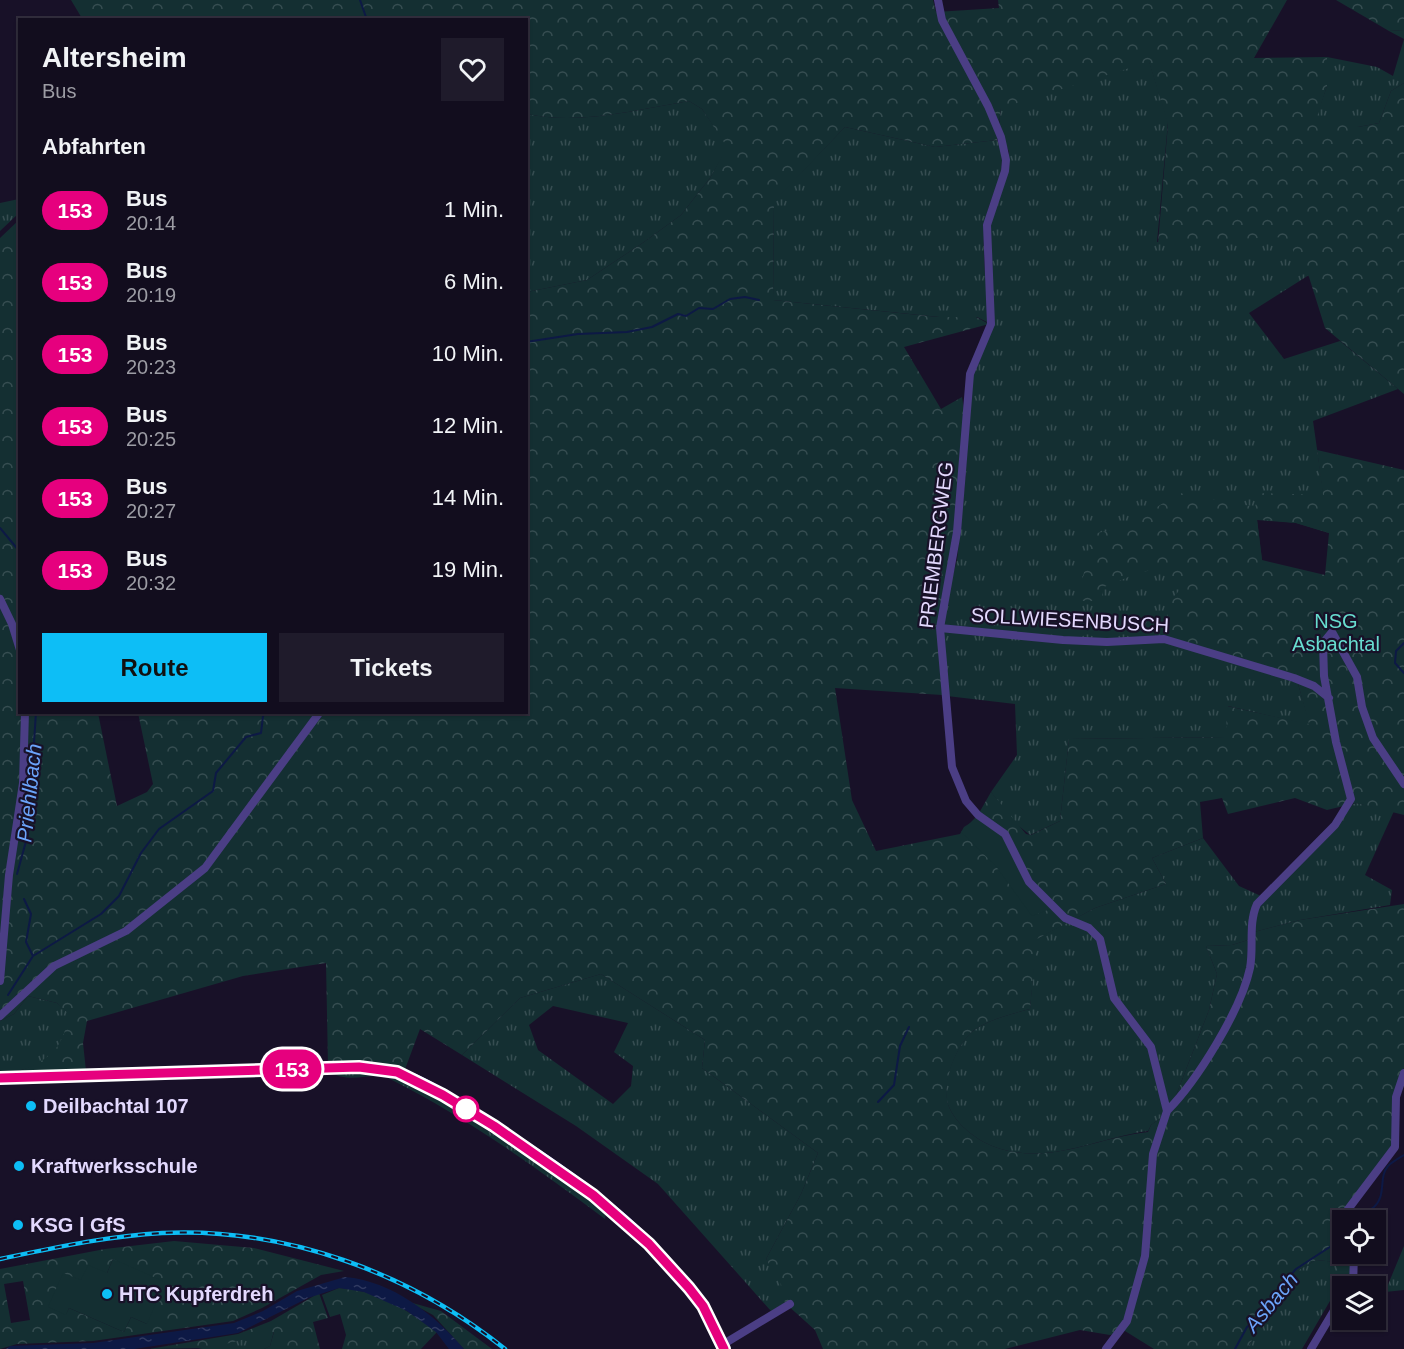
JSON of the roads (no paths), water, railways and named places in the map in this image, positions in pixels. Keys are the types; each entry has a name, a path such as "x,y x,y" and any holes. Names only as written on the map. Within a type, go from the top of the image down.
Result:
{"street":[{"name":"PRIEMBERGWEG","path":"938,0 942,20 988,106 1003,144 1006,160 1005,171 987,225 991,324 970,374 959,517 940,628 952,767 966,801 978,815 1005,834 1029,882 1068,920 1089,928 1100,939 1114,998 1151,1047 1167,1111"},
{"path":"0,599 18,644"},
{"name":"SOLLWIESENBUSCH","path":"940,628 1063,640 1107,642 1164,639 1294,678 1314,686 1330,699"},
{"path":"1106,1349 1127,1321 1145,1256 1153,1154 1167,1111 1183,1092 1216,1042 1243,988 1250,965 1252,918 1257,904 1335,825 1350,804 1351,791 1336,742 1322,654 1325,639 1332,632 1357,677 1362,706 1373,738 1404,784"},
{"path":"0,981 9,875 23,783 25,714"},
{"path":"0,1016 54,966 126,931 199,874 231,838 319,714"},
{"path":"0,1078 359,1067 386,1070 417,1081 494,1126 593,1195 630,1227 689,1288 703,1306 723,1347 790,1304"},
{"path":"1347,1210 1397,1142 1396,1097 1404,1073"},
{"path":"1311,1349 1332,1314"}],"water":[{"path":"345,1277 379,1285 411,1301 426,1312 464,1349 449,1349 436,1332 407,1311 364,1292 339,1288 308,1298 238,1333 134,1349 6,1349 10,1346 93,1343 234,1323 263,1311 297,1291"}],"waterway":[{"path":"360,0 366,18"},
{"path":"528,342 578,334 627,332 652,327 678,314 686,316 699,308 713,309 730,299 745,297 759,300"},
{"name":"Priehlbach","path":"0,528 18,550"},
{"name":"Asbach","path":"1404,643 1396,651 1395,663 1404,673"},
{"name":"Priehlbach","path":"17,874 28,834 36,714"},
{"path":"8,995 33,956 101,914 119,896 141,853 159,829 213,791 216,773 246,737 261,733 263,716 266,714"},
{"name":"Priehlbach","path":"24,899 31,914 26,942 33,956"},
{"path":"878,1102 894,1085 900,1046 909,1027"},
{"name":"Asbach","path":"1369,1210 1378,1202 1385,1171 1404,1155"},
{"name":"Asbach","path":"1235,1349 1247,1327 1266,1311 1276,1292 1296,1269 1332,1246"}],"railway":[{"path":"0,1259 80,1243 162,1233 208,1233 254,1238 300,1247 344,1260 387,1277 429,1298 468,1322 505,1349"}],"place":[{"name":"Deilbachtal 107","path":"31,1106"},
{"name":"Kraftwerksschule","path":"19,1166"},
{"name":"KSG | GfS","path":"18,1225"},
{"name":"HTC Kupferdreh","path":"107,1294"}],"park label":[{"name":"NSG Asbachtal","path":"1336,632"}]}
